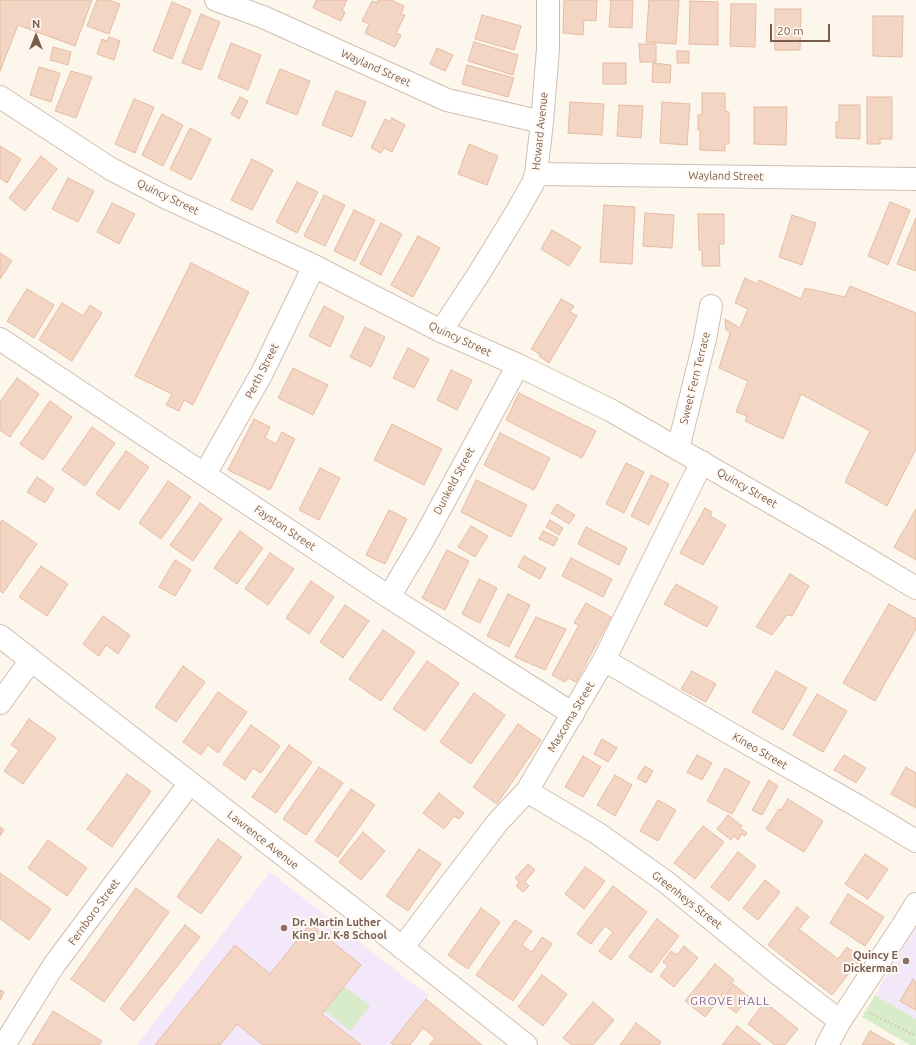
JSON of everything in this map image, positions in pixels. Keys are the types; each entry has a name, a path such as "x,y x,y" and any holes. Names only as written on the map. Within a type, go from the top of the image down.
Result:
{"street":[{"name":"Wayland Street","path":"216,0 265,9 447,100 542,122"},
{"name":"Howard Avenue","path":"441,331 516,213 536,174 548,49 548,0"},
{"name":"Quincy Street","path":"0,97 111,169 165,197 314,266 441,331 518,365 612,411 824,533 916,588"},
{"name":"Wayland Street","path":"536,174 916,179"},
{"name":"Perth Street","path":"205,474 262,373 314,266"},
{"name":"Sweet Fern Terrace","path":"678,449 705,339 711,306"},
{"name":"Fayston Street","path":"0,339 389,597 573,714"},
{"name":"Dunkeld Street","path":"389,597 423,540 518,365"},
{"name":"Mascoma Street","path":"402,948 497,823 527,791 604,660 702,462"},
{"name":"Lawrence Avenue","path":"0,636 526,1045"},
{"path":"0,703 31,660"},
{"name":"Kineo Street","path":"604,660 916,841"},
{"name":"Fernboro Street","path":"4,1045 54,965 190,783"},
{"name":"Greenheys Street","path":"527,791 597,833 666,882 776,972 844,1015"},
{"path":"827,1045 844,1015 916,904"}],"path":[{"path":"844,1015 858,1014 862,1008 916,1036"}],"shaded area":[{"name":"Dr. Martin Luther King Jr. K-8 School","path":"270,872 429,995 390,1045 137,1045"},
{"name":"Quincy E Dickerman","path":"916,926 916,1019 875,995"}],"green space":[{"path":"344,986 370,1006 350,1031 324,1010"},
{"path":"875,995 916,1019 916,1045 910,1045 862,1017"}],"building":[{"path":"0,0 92,0 75,46 18,25 0,71"},
{"path":"97,0 109,0 120,4 109,34 87,26"},
{"path":"316,0 347,0 342,11 345,12 341,21 313,8"},
{"path":"378,0 391,0 404,6 401,14 405,15 396,33 401,35 395,47 365,33 369,24 362,21 372,1 377,3"},
{"path":"564,0 597,0 596,21 584,20 583,35 563,33"},
{"path":"611,0 633,0 632,28 609,27"},
{"path":"649,0 679,0 676,44 646,42"},
{"path":"690,1 718,2 718,45 689,44"},
{"path":"172,2 191,10 172,59 153,51"},
{"path":"731,4 756,4 755,47 730,46"},
{"path":"775,9 801,9 800,50 775,50"},
{"path":"201,14 220,22 201,70 182,63"},
{"path":"482,15 521,26 514,50 475,39"},
{"path":"873,16 903,16 902,57 873,56"},
{"path":"109,37 120,41 114,60 97,54 102,39 107,41"},
{"path":"474,42 518,55 513,75 468,61"},
{"path":"231,43 261,55 248,90 218,78"},
{"path":"639,44 656,44 656,62 640,62"},
{"path":"53,47 71,52 68,65 50,60"},
{"path":"437,48 453,55 445,71 430,64"},
{"path":"677,51 689,51 689,63 677,63"},
{"path":"603,63 626,63 626,84 603,84"},
{"path":"653,63 671,65 670,83 652,82"},
{"path":"467,65 514,78 508,97 462,84"},
{"path":"39,67 60,73 51,102 30,95"},
{"path":"280,69 310,81 297,115 266,103"},
{"path":"71,71 92,77 76,118 55,111"},
{"path":"336,91 366,102 352,137 322,125"},
{"path":"702,93 725,93 725,111 729,112 729,144 725,144 725,151 700,150 698,115 702,115"},
{"path":"240,97 248,101 239,119 231,114"},
{"path":"867,97 892,97 892,139 880,139 880,144 867,144"},
{"path":"134,99 154,107 135,153 115,144"},
{"path":"570,102 604,104 602,135 568,133"},
{"path":"662,102 690,104 687,145 660,143"},
{"path":"619,105 643,106 641,138 617,136"},
{"path":"839,105 860,105 860,139 836,138 836,122 839,122"},
{"path":"754,107 787,107 786,145 754,144"},
{"path":"162,114 183,125 163,166 142,155"},
{"path":"392,118 405,125 392,152 384,148 381,153 371,148 385,119 390,122"},
{"path":"190,128 211,139 191,180 170,169"},
{"path":"469,144 498,156 487,185 458,174"},
{"path":"0,146 21,159 7,183 0,178"},
{"path":"41,156 57,169 25,211 9,198"},
{"path":"252,159 273,170 252,210 231,200"},
{"path":"68,178 94,191 78,222 52,209"},
{"path":"297,182 318,192 297,233 276,222"},
{"path":"324,195 345,205 325,246 304,236"},
{"path":"890,202 910,210 888,265 868,256"},
{"path":"112,203 135,214 119,244 97,232"},
{"path":"604,205 635,207 632,264 600,262"},
{"path":"354,210 375,220 355,261 334,251"},
{"path":"645,213 674,215 672,248 643,246"},
{"path":"698,214 724,214 724,244 719,244 720,266 702,266 702,250 699,250"},
{"path":"792,215 816,223 802,265 779,257"},
{"path":"916,218 916,271 897,264"},
{"path":"381,223 402,234 381,275 360,264"},
{"path":"552,230 581,247 569,266 541,249"},
{"path":"418,236 440,248 413,297 391,285"},
{"path":"0,253 12,261 0,279"},
{"path":"191,263 249,292 193,405 184,400 179,411 166,405 172,394 135,376"},
{"path":"745,278 757,284 759,280 801,299 805,288 845,297 850,286 916,313 916,449 887,506 845,482 870,431 801,394 783,439 745,421 747,416 736,412 748,381 719,368 730,333 726,330 725,319 740,328 748,309 735,303"},
{"path":"27,289 54,305 34,338 7,321"},
{"path":"561,299 574,306 570,312 577,316 549,363 539,356 540,354 531,349"},
{"path":"62,303 83,316 90,305 102,313 72,361 39,340"},
{"path":"324,306 344,317 330,347 309,336"},
{"path":"365,327 385,337 371,367 350,357"},
{"path":"408,348 429,359 414,388 393,378"},
{"path":"293,368 328,385 313,415 278,398"},
{"path":"451,370 472,380 457,410 437,400"},
{"path":"17,378 39,394 10,437 0,430 0,402"},
{"path":"519,393 596,431 582,458 506,420"},
{"path":"50,401 72,417 43,460 20,444"},
{"path":"254,419 270,427 265,438 276,444 282,432 295,439 270,490 228,470"},
{"path":"392,424 442,449 424,485 374,460"},
{"path":"92,427 115,443 85,486 62,470"},
{"path":"500,433 550,458 534,490 484,465"},
{"path":"126,451 149,467 119,510 96,494"},
{"path":"626,463 644,472 624,513 606,504"},
{"path":"320,468 340,478 319,520 299,510"},
{"path":"651,475 669,484 649,525 631,516"},
{"path":"37,477 54,489 45,503 27,492"},
{"path":"476,480 527,505 511,537 461,512"},
{"path":"168,481 191,497 161,539 139,523"},
{"path":"200,503 222,519 193,561 170,545"},
{"path":"557,504 575,515 569,524 551,513"},
{"path":"705,508 712,512 710,516 726,525 703,565 680,553"},
{"path":"916,509 916,560 894,547"},
{"path":"389,510 407,519 385,564 366,555"},
{"path":"2,520 37,544 3,593 0,591 0,523"},
{"path":"550,520 563,528 559,535 546,527"},
{"path":"471,526 488,536 475,557 458,547"},
{"path":"586,527 627,548 619,565 578,544"},
{"path":"240,531 263,548 237,584 214,568"},
{"path":"543,531 558,538 554,546 539,539"},
{"path":"447,550 469,561 445,610 422,598"},
{"path":"270,553 294,569 268,605 245,589"},
{"path":"524,556 546,568 540,579 518,567"},
{"path":"571,558 612,579 603,597 562,576"},
{"path":"175,560 191,570 175,596 159,587"},
{"path":"41,566 68,584 47,616 19,597"},
{"path":"790,574 809,586 792,616 787,615 772,635 756,627"},
{"path":"479,579 497,588 480,623 462,614"},
{"path":"311,581 334,597 309,634 286,618"},
{"path":"676,584 718,607 707,627 664,604"},
{"path":"508,594 530,605 509,647 487,636"},
{"path":"586,603 611,617 576,682 568,678 565,682 552,675 579,625 574,623"},
{"path":"889,604 916,619 916,629 875,701 843,683"},
{"path":"345,605 369,621 343,658 320,642"},
{"path":"103,616 130,635 118,654 106,645 99,656 83,644"},
{"path":"536,617 566,629 545,670 515,657"},
{"path":"383,630 415,652 381,701 349,679"},
{"path":"427,661 459,683 425,731 393,709"},
{"path":"183,666 205,682 176,722 155,707"},
{"path":"692,671 716,684 706,702 681,689"},
{"path":"776,671 807,688 783,730 752,712"},
{"path":"218,692 247,712 218,753 208,745 201,755 183,742"},
{"path":"474,693 505,715 471,764 440,742"},
{"path":"817,694 847,711 823,752 793,735"},
{"path":"29,719 56,738 23,784 4,771 19,750 11,745"},
{"path":"518,724 541,740 497,804 473,787"},
{"path":"251,725 280,746 261,773 253,768 245,780 223,764"},
{"path":"602,739 617,748 608,762 594,754"},
{"path":"289,745 312,762 276,813 252,797"},
{"path":"697,755 712,763 702,780 687,772"},
{"path":"844,755 866,768 856,783 834,770"},
{"path":"583,756 601,767 583,797 565,787"},
{"path":"645,766 653,771 646,783 637,778"},
{"path":"319,767 343,783 306,835 283,819"},
{"path":"906,767 916,773 916,808 891,794"},
{"path":"725,768 750,782 732,814 707,801"},
{"path":"127,774 151,791 112,847 87,829"},
{"path":"615,775 632,785 615,816 597,805"},
{"path":"769,780 778,786 762,815 752,810"},
{"path":"351,789 375,805 338,857 315,841"},
{"path":"439,793 464,813 459,819 454,816 444,829 423,813"},
{"path":"788,799 823,821 804,852 766,829 779,809 781,810"},
{"path":"658,800 676,810 658,841 640,831"},
{"path":"728,815 742,826 740,828 747,833 745,836 742,834 738,840 734,836 731,840 717,829"},
{"path":"703,826 724,842 695,879 674,863"},
{"path":"0,827 4,830 0,836"},
{"path":"363,832 385,851 361,880 339,862"},
{"path":"218,839 242,857 201,914 177,897"},
{"path":"48,840 87,868 67,896 28,868"},
{"path":"419,849 441,864 408,911 386,896"},
{"path":"738,852 756,866 729,901 711,887"},
{"path":"865,854 888,869 868,899 845,884"},
{"path":"528,864 535,870 525,882 529,886 523,892 516,886 519,882 515,878"},
{"path":"585,867 605,881 584,909 565,894"},
{"path":"0,873 51,909 29,940 0,919"},
{"path":"765,880 780,892 758,920 743,908"},
{"path":"613,886 647,912 611,960 599,951 613,932 605,926 591,944 577,934"},
{"path":"136,888 169,912 104,1002 71,979"},
{"path":"848,894 884,917 865,946 830,923"},
{"path":"797,907 809,917 799,929 838,959 847,947 861,958 832,995 768,945"},
{"path":"481,908 500,922 468,969 448,955"},
{"path":"657,919 679,936 651,973 629,957"},
{"path":"515,920 532,931 522,945 532,952 542,937 552,944 513,1001 476,975"},
{"path":"310,924 361,965 322,1014 361,1045 263,1045 237,1024 220,1045 155,1045 235,945 270,974"},
{"path":"185,925 200,937 134,1021 120,1009"},
{"path":"684,946 698,958 674,987 660,976 668,966 663,962 671,951 677,955"},
{"path":"715,964 734,980 705,1017 685,1001"},
{"path":"542,975 567,994 543,1026 518,1007"},
{"path":"913,979 916,982 916,1010 900,1001"},
{"path":"733,984 749,997 736,1013 720,1001"},
{"path":"0,990 4,992 0,1000"},
{"path":"426,999 482,1045 429,1045 435,1038 423,1028 410,1045 393,1045 391,1043"},
{"path":"593,1002 614,1020 593,1045 572,1045 563,1038"},
{"path":"765,1002 798,1029 785,1045 775,1045 748,1024"},
{"path":"53,1011 102,1041 99,1045 32,1045"},
{"path":"636,1023 661,1042 659,1045 620,1045"},
{"path":"737,1026 761,1045 722,1045"},
{"path":"870,1031 895,1045 862,1045"}],"place":[{"name":"Dr. Martin Luther King Jr. K-8 School","path":"284,928"},
{"name":"Quincy E Dickerman","path":"906,961"}],"district":[{"name":"GROVE HALL","path":"730,1001"}]}
